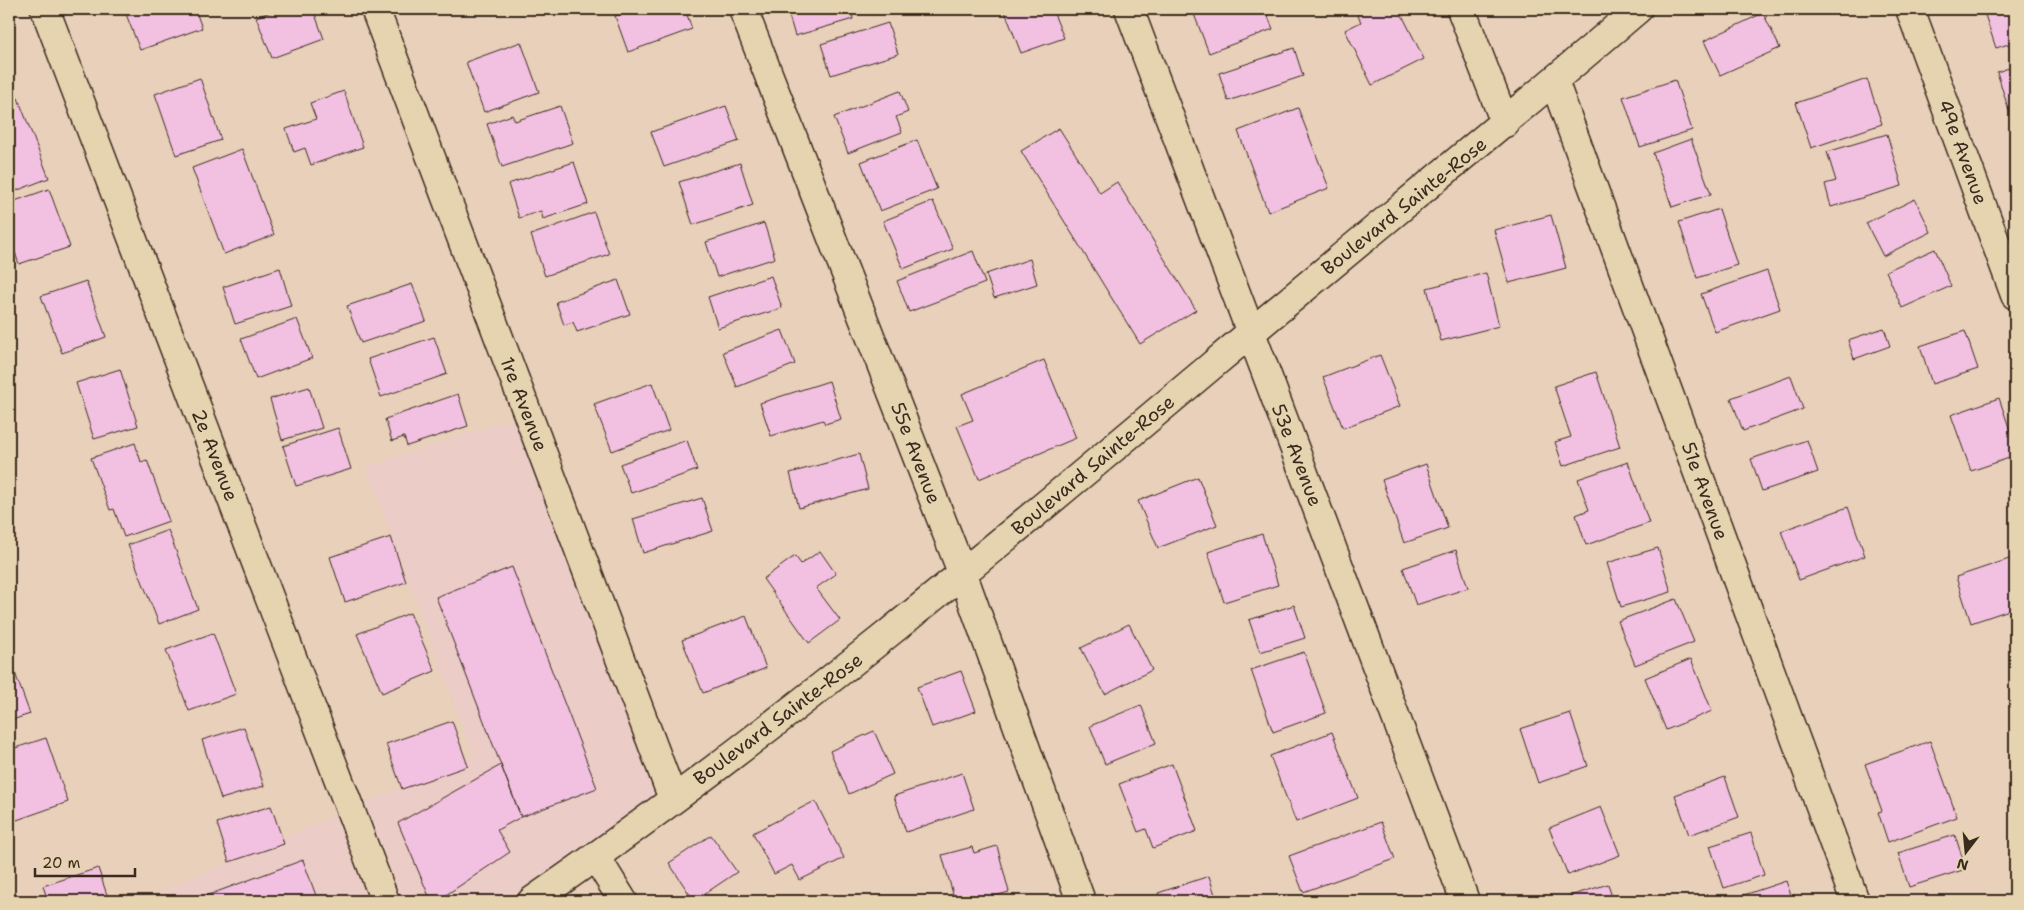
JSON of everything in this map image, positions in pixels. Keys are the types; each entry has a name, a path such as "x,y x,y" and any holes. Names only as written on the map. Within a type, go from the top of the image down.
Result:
{"street":[{"name":"2e Avenue","path":"45,9 385,901"},
{"name":"1re Avenue","path":"375,9 673,799"},
{"name":"55e Avenue","path":"743,9 963,575 1081,901"},
{"name":"53e Avenue","path":"1129,9 1465,901"},
{"path":"1461,9 1505,123"},
{"name":"Boulevard Sainte-Rose","path":"532,901 596,857 810,697 963,575 1251,332 1505,123 1638,9"},
{"name":"49e Avenue","path":"1910,9 2010,264 2015,295"},
{"name":"51e Avenue","path":"1554,81 1855,901"},
{"path":"596,857 623,901"}],"shaded area":[{"path":"519,417 660,793 505,901 140,901 474,756 366,467"}],"building":[{"path":"124,9 195,9 202,28 140,50"},
{"path":"279,9 313,9 324,39 272,58 256,17"},
{"path":"635,9 685,9 692,29 628,52 615,16"},
{"path":"787,9 851,9 853,19 795,36"},
{"path":"1004,9 1052,9 1064,38 1021,53"},
{"path":"1192,9 1265,9 1273,29 1209,53"},
{"path":"1368,9 1399,9 1424,59 1372,85 1345,30 1361,22 1357,14"},
{"path":"1793,9 1813,9 1795,16"},
{"path":"2005,9 2015,9 2015,42 1996,48 1985,15"},
{"path":"1763,13 1780,48 1720,75 1704,41"},
{"path":"888,23 898,54 831,75 821,44"},
{"path":"521,42 539,92 484,112 466,62"},
{"path":"1294,48 1303,76 1228,101 1219,73"},
{"path":"2015,66 2015,109 2009,111 1997,72"},
{"path":"200,78 221,140 176,155 155,94"},
{"path":"1867,79 1882,124 1811,148 1796,103"},
{"path":"1675,80 1692,130 1640,147 1623,97"},
{"path":"344,91 363,147 311,165 305,148 294,152 286,129 316,119 310,103"},
{"path":"900,91 908,112 896,117 902,132 848,153 834,117"},
{"path":"18,98 49,178 13,192 9,181 9,101"},
{"path":"560,106 573,143 502,167 487,124 512,115 515,121"},
{"path":"726,106 739,141 664,167 651,132"},
{"path":"1298,108 1329,188 1268,212 1238,131"},
{"path":"1059,128 1100,193 1117,182 1196,310 1140,344 1021,151"},
{"path":"1887,134 1902,186 1831,207 1825,184 1836,181 1827,152"},
{"path":"1691,139 1711,194 1672,207 1653,153"},
{"path":"917,140 937,189 880,211 861,162"},
{"path":"242,149 274,235 224,254 192,168"},
{"path":"574,162 588,204 543,219 541,211 519,218 508,184"},
{"path":"740,163 753,205 693,225 679,182"},
{"path":"49,189 70,247 19,264 9,235 9,203"},
{"path":"1915,199 1931,232 1883,256 1866,223"},
{"path":"933,201 953,249 903,269 883,221"},
{"path":"1719,209 1737,265 1697,278 1679,222"},
{"path":"594,212 609,254 545,276 531,235"},
{"path":"1551,215 1566,268 1509,283 1494,230"},
{"path":"764,223 775,258 717,277 706,242"},
{"path":"1935,249 1951,286 1902,308 1886,271"},
{"path":"973,251 985,283 909,312 897,281"},
{"path":"1030,259 1037,284 994,298 986,274"},
{"path":"280,268 291,306 235,324 223,287"},
{"path":"1767,271 1780,309 1715,332 1701,294"},
{"path":"1486,273 1499,326 1441,341 1427,288"},
{"path":"771,276 782,308 718,328 708,297"},
{"path":"618,280 630,314 577,332 573,322 564,325 556,302"},
{"path":"86,281 106,337 62,353 41,296"},
{"path":"412,284 426,321 361,343 347,306"},
{"path":"297,319 312,358 256,379 241,339"},
{"path":"1884,328 1890,346 1854,359 1848,340"},
{"path":"782,330 795,364 737,387 723,352"},
{"path":"1965,331 1978,369 1932,384 1920,346"},
{"path":"434,337 447,374 381,397 368,359"},
{"path":"1380,355 1400,406 1343,428 1323,377"},
{"path":"1044,360 1076,438 979,479 957,426 973,420 962,394"},
{"path":"120,369 138,426 94,439 76,383"},
{"path":"1596,372 1620,447 1563,466 1555,442 1571,437 1554,386"},
{"path":"1791,376 1803,409 1743,431 1731,398"},
{"path":"829,381 841,419 825,424 823,420 771,436 760,403"},
{"path":"652,383 669,430 612,451 594,404"},
{"path":"309,387 322,428 282,440 270,399"},
{"path":"458,394 468,426 407,446 404,437 392,441 385,419"},
{"path":"1999,398 2015,445 2015,456 1971,471 1951,415"},
{"path":"338,428 351,469 296,486 283,446"},
{"path":"687,440 697,470 631,493 620,464"},
{"path":"1807,440 1818,472 1762,491 1751,459"},
{"path":"135,443 141,462 147,460 169,521 124,537 114,509 110,510 91,458"},
{"path":"859,454 868,489 799,508 790,473"},
{"path":"1628,462 1649,523 1586,545 1576,515 1589,510 1578,479"},
{"path":"1426,464 1448,528 1404,543 1382,480"},
{"path":"1198,477 1217,525 1158,548 1138,501"},
{"path":"702,498 713,531 643,553 633,519"},
{"path":"1848,507 1865,556 1799,580 1781,531"},
{"path":"168,530 198,609 159,624 128,545"},
{"path":"1262,534 1278,585 1224,602 1208,552"},
{"path":"391,537 406,582 345,602 330,557"},
{"path":"1658,548 1671,592 1621,607 1607,563"},
{"path":"1456,550 1468,588 1416,605 1403,568"},
{"path":"820,551 836,574 816,588 840,620 809,643 763,579 795,556 801,564"},
{"path":"2015,557 2015,608 1971,623 1956,577"},
{"path":"512,567 597,788 521,817 436,597"},
{"path":"1676,599 1694,642 1635,665 1618,621"},
{"path":"1294,605 1305,638 1260,652 1249,620"},
{"path":"410,613 435,671 382,693 357,634"},
{"path":"746,616 766,668 703,693 682,640"},
{"path":"1129,624 1152,670 1105,694 1081,648"},
{"path":"213,633 236,694 189,711 166,650"},
{"path":"1304,652 1326,713 1273,732 1251,670"},
{"path":"1691,659 1712,711 1666,730 1645,678"},
{"path":"11,662 30,714 9,721 9,663"},
{"path":"961,671 976,711 932,727 917,687"},
{"path":"1141,705 1156,743 1105,764 1090,726"},
{"path":"1570,713 1588,766 1538,783 1520,729"},
{"path":"452,721 468,766 402,789 386,744"},
{"path":"244,727 264,786 221,799 202,740"},
{"path":"874,731 893,774 849,794 830,751"},
{"path":"1332,732 1358,798 1296,822 1270,756"},
{"path":"46,738 68,802 14,821 9,807 9,750"},
{"path":"1930,741 1957,817 1888,842 1878,812 1882,811 1865,764"},
{"path":"1172,764 1197,831 1153,848 1146,829 1138,832 1119,784"},
{"path":"501,765 521,817 497,830 510,852 437,901 431,901 398,823"},
{"path":"962,773 974,809 906,832 894,796"},
{"path":"1725,777 1739,817 1689,835 1675,795"},
{"path":"815,801 844,858 800,880 792,865 774,874 753,833"},
{"path":"271,806 284,844 229,862 217,823"},
{"path":"1601,807 1620,855 1568,875 1549,828"},
{"path":"1381,822 1395,859 1303,892 1289,856"},
{"path":"1751,833 1764,875 1724,888 1710,846"},
{"path":"711,835 737,872 694,901 669,863"},
{"path":"1955,835 1966,869 1909,887 1898,853"},
{"path":"997,846 1009,892 976,901 955,901 942,855 972,847 974,853"},
{"path":"303,860 318,901 192,901"},
{"path":"98,868 109,901 48,901 43,886"},
{"path":"1209,876 1217,901 1161,901 1158,893"},
{"path":"1786,881 1793,901 1726,901"},
{"path":"1608,884 1613,901 1554,901"}]}
